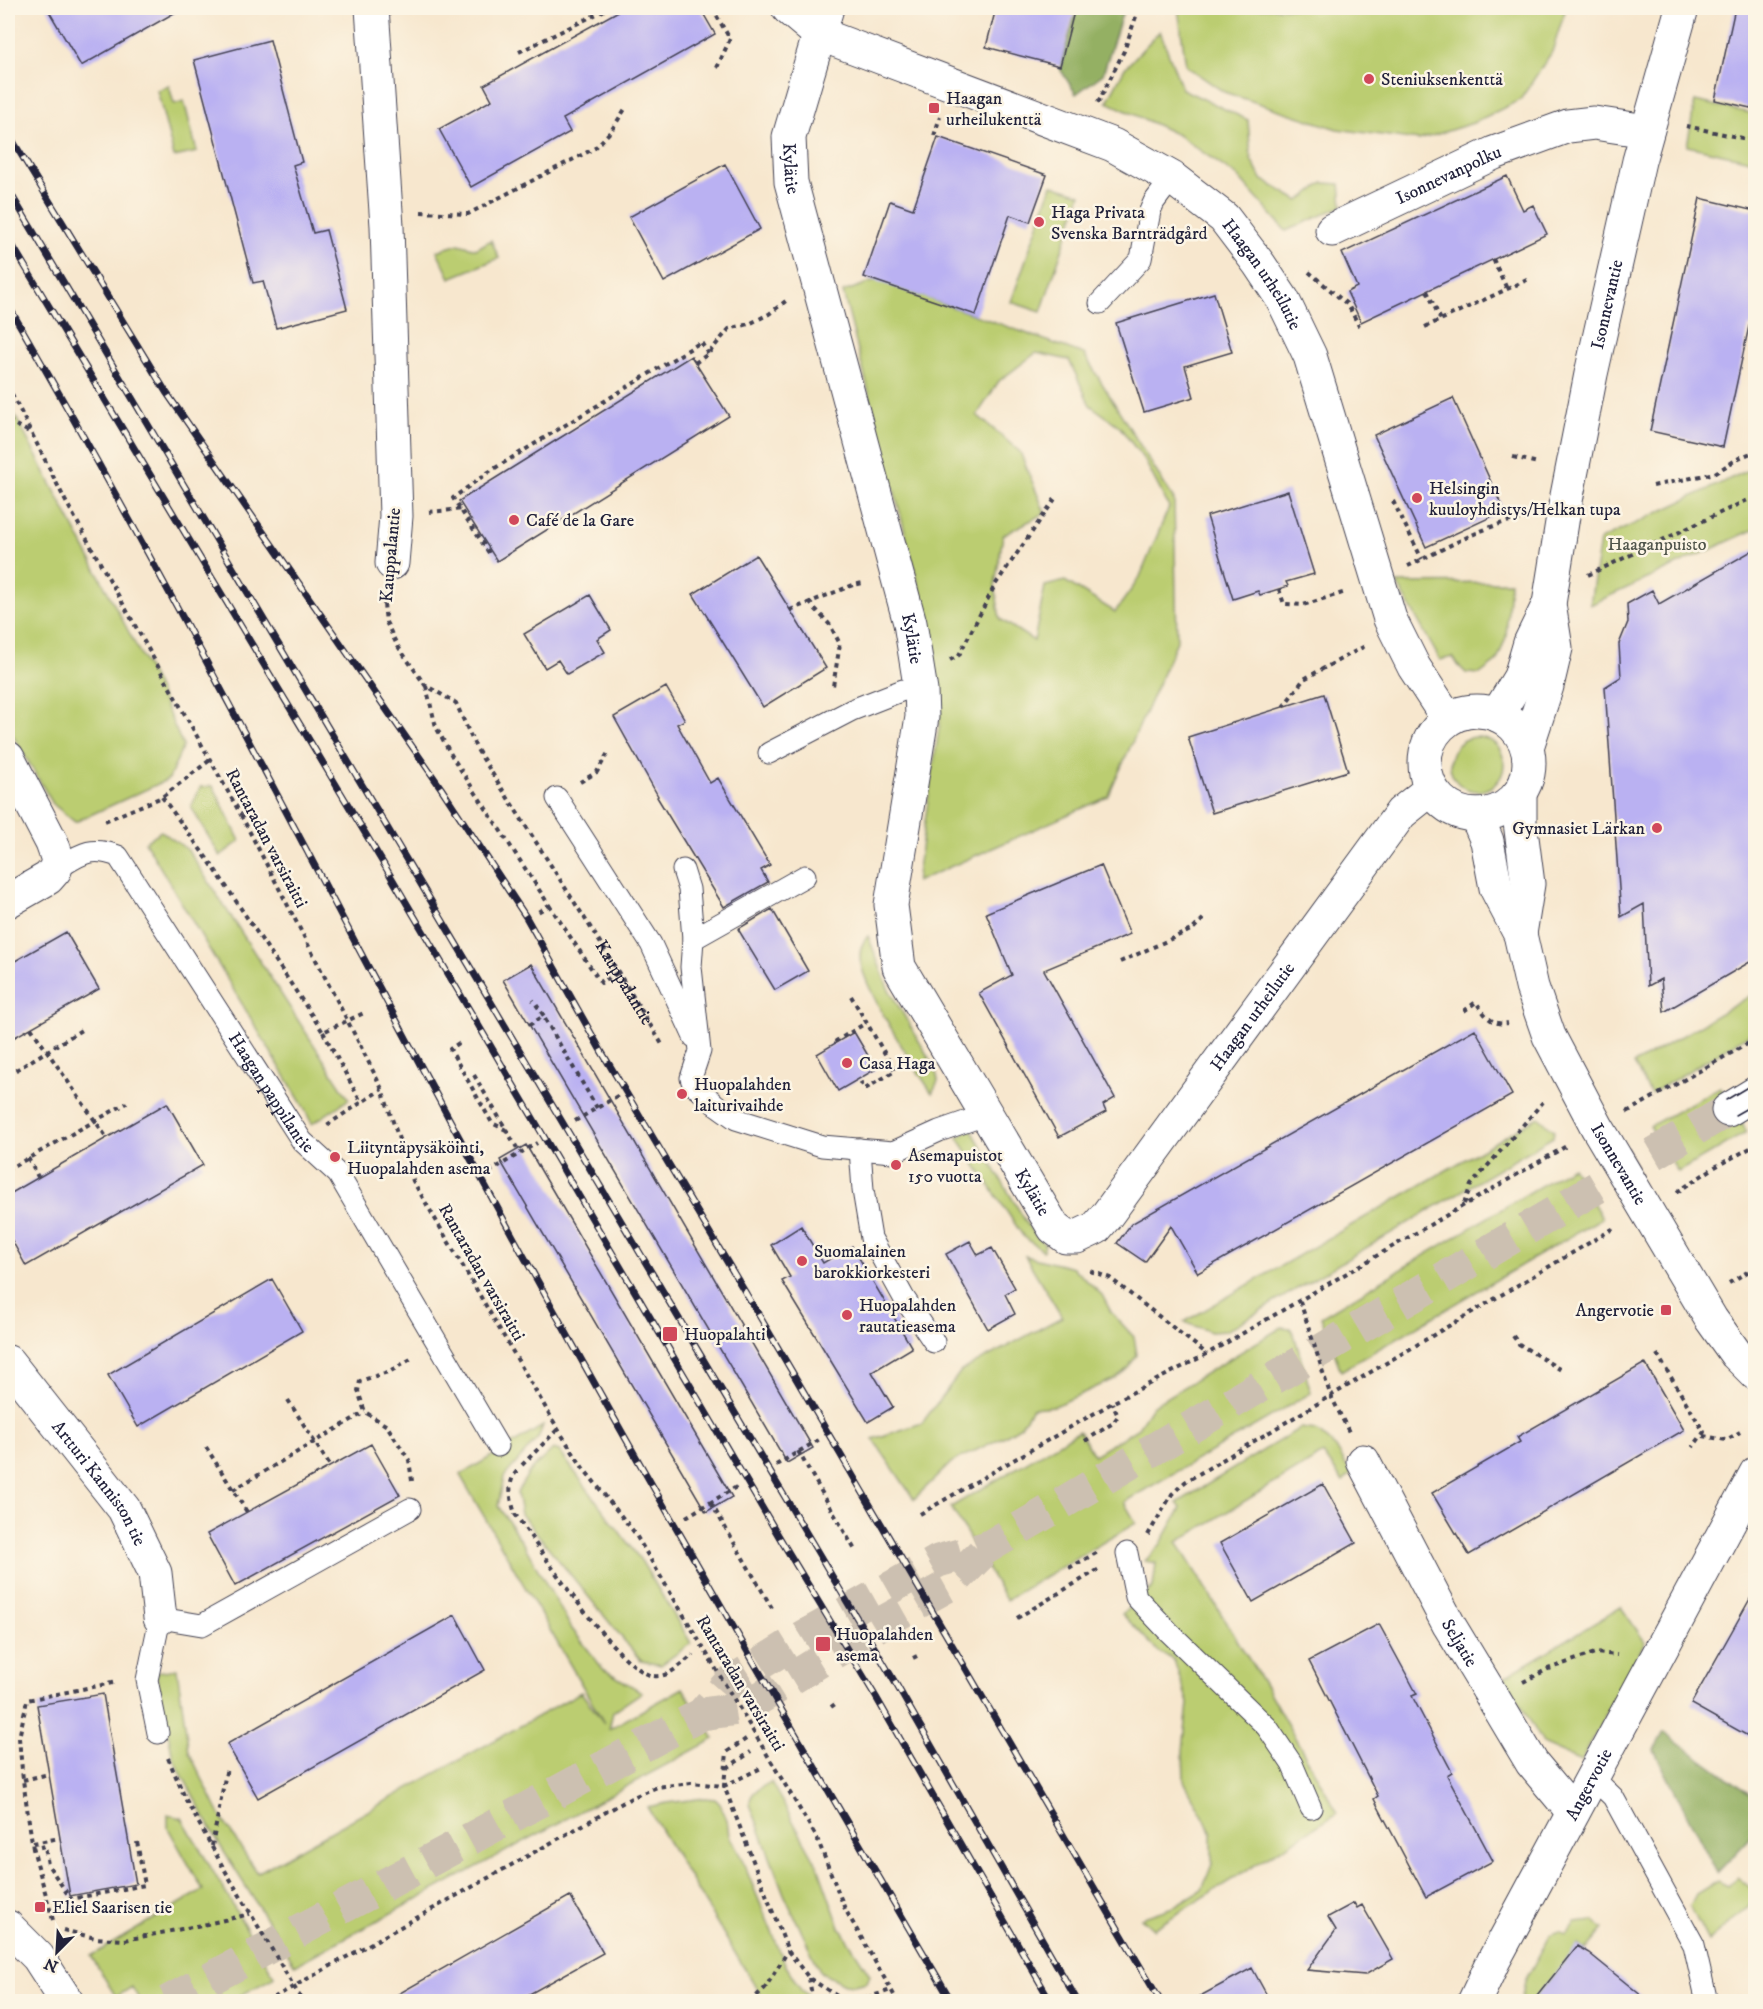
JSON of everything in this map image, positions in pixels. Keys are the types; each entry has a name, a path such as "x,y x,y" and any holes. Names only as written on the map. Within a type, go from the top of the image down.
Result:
{"street":[{"name":"Kauppalantie","path":"372,8 388,238 396,516 392,563"},
{"name":"Haagan urheilutie","path":"788,8 1113,144 1172,178 1272,258 1283,300 1310,356 1390,619 1414,667 1448,719"},
{"name":"Isonnevantie","path":"1527,747 1547,686 1556,648 1550,604 1563,516 1591,374 1648,125 1682,8"},
{"name":"Kylätie","path":"823,21 789,136 791,182 907,612 920,685 922,717 891,905 899,967 1054,1228 1070,1238"},
{"name":"Isonnevanpolku","path":"1332,230 1494,153 1568,126 1594,123 1648,125"},
{"name":"Isonnevantie","path":"1497,715 1520,677 1530,643 1550,604"},
{"path":"1481,711 1497,715 1510,723 1520,734 1527,747 1527,778 1520,793 1508,805 1493,813 1476,815 1458,812 1443,802 1431,789 1426,774 1427,750 1436,730 1448,719 1464,712 1481,711"},
{"path":"8,758 52,843 58,860 56,870"},
{"name":"Haagan urheilutie","path":"1070,1238 1086,1234 1096,1228 1107,1215 1401,813 1431,789"},
{"name":"Isonnevantie","path":"1520,793 1520,822 1528,884 1520,934"},
{"name":"Isonnevantie","path":"1476,815 1487,841 1496,888 1520,934 1532,987 1549,1036 1573,1083 1720,1333 1755,1374"},
{"name":"Haagan pappilantie","path":"8,902 48,878 56,870"},
{"path":"1728,1110 1755,1094"},
{"name":"Artturi Kanniston tie","path":"8,1362 124,1509 155,1573 160,1618"},
{"name":"Seljatie","path":"1363,1461 1445,1616 1532,1763 1573,1812"},
{"name":"Angervotie","path":"1474,2001 1755,1473"},
{"path":"8,1926 38,1957 66,1999"}],"lane":[{"path":"1100,303 1140,259 1150,211 1172,178"},
{"path":"769,753 834,719 920,685"},
{"path":"557,798 651,944 700,1051"},
{"name":"Haagan pappilantie","path":"56,870 81,854 102,850 118,856 302,1141 339,1174 498,1446"},
{"path":"684,870 689,889 693,939 691,967 700,1051 691,1078 693,1084 715,1104 736,1119 822,1146 892,1152 939,1131 988,1114"},
{"path":"693,939 805,876"},
{"path":"860,1149 863,1190 871,1238 904,1298 934,1342"},
{"path":"158,1733 147,1680 160,1618 202,1625 410,1509"},
{"path":"1127,1553 1136,1598 1267,1727 1292,1764 1311,1808"},
{"path":"1592,1777 1614,1797 1694,1945 1707,2001"}],"path":[{"path":"519,52 609,8"},
{"path":"712,8 730,39 716,70"},
{"path":"1097,104 1124,51 1139,8"},
{"path":"419,212 468,214 595,148 611,131 625,109"},
{"path":"934,136 940,118"},
{"path":"1648,125 1755,141"},
{"path":"1272,258 1348,305 1359,326"},
{"path":"1493,259 1507,289"},
{"path":"1425,327 1529,279"},
{"path":"1427,291 1441,320"},
{"path":"696,363 708,354 729,329 749,324 769,314"},
{"path":"489,553 453,498 487,473 700,342 708,354"},
{"name":"Rantaradan varsiraitti","path":"8,386 65,500 241,815 360,1045 382,1089 413,1182 558,1429 583,1468 634,1532 818,1838 845,1909 898,2001"},
{"path":"8,421 31,433"},
{"path":"1653,486 1715,473 1755,451"},
{"path":"1513,457 1542,464"},
{"path":"1389,491 1422,560"},
{"path":"920,685 959,655 995,585 1057,496"},
{"path":"1555,571 1587,575 1755,496"},
{"path":"426,513 446,509 462,510"},
{"path":"1403,568 1498,523 1522,518 1532,519"},
{"name":"Kauppalantie","path":"392,563 383,594 386,622 397,645 425,685 456,703 476,748 619,972 671,1060 691,1078"},
{"path":"790,610 853,585"},
{"path":"1279,589 1284,603 1303,604 1354,588"},
{"path":"809,602 830,625 840,644 833,680 834,719"},
{"path":"1283,707 1304,679 1371,643"},
{"path":"425,685 436,727 453,758 549,905 602,983 619,972"},
{"path":"557,798 597,772 609,751"},
{"path":"103,822 162,797 210,760"},
{"path":"162,797 214,868 324,1032 361,1103"},
{"path":"538,912 549,905"},
{"path":"1120,962 1193,929 1206,916"},
{"path":"851,996 895,1071 865,1089 860,1079"},
{"path":"529,1025 543,1016 533,1000"},
{"path":"1464,1011 1476,1002 1488,1019 1499,1024 1511,1022"},
{"path":"324,1032 366,1012"},
{"path":"545,1019 597,1108"},
{"path":"837,1042 866,1023"},
{"path":"31,1028 107,1138"},
{"path":"8,1076 83,1029"},
{"path":"1633,1110 1755,1039"},
{"path":"459,1043 450,1049 492,1123 506,1130"},
{"path":"474,1075 520,1153"},
{"path":"302,1141 382,1089"},
{"path":"575,1121 619,1095"},
{"path":"1464,1205 1471,1185 1544,1101"},
{"path":"8,1167 9,1169 127,1103"},
{"path":"489,1172 537,1143"},
{"path":"920,1514 1112,1403 1207,1354 1569,1145"},
{"path":"1676,1193 1755,1145"},
{"path":"28,1158 38,1177"},
{"path":"1017,1618 1142,1544 1172,1494 1185,1482 1330,1394 1616,1227"},
{"path":"1070,1238 1067,1261 1110,1278 1207,1354"},
{"path":"1736,1280 1749,1271"},
{"path":"1300,1301 1330,1394"},
{"path":"1513,1336 1519,1344 1561,1370"},
{"path":"410,1509 412,1482 409,1460 387,1426 365,1412 358,1391 360,1381 391,1371 437,1343"},
{"path":"1657,1354 1704,1432 1694,1448"},
{"path":"288,1400 330,1466"},
{"path":"1085,1441 1113,1424 1118,1416 1112,1403"},
{"path":"233,1490 365,1412"},
{"path":"558,1429 512,1475 509,1496 515,1514 598,1630 628,1661 653,1676 668,1674 693,1655"},
{"path":"1703,1436 1726,1440 1740,1432"},
{"path":"776,1465 820,1439"},
{"path":"206,1447 247,1512"},
{"path":"798,1451 855,1550"},
{"path":"686,1517 738,1486"},
{"path":"711,1503 772,1608"},
{"path":"1069,1568 1107,1546"},
{"path":"1494,1699 1548,1669 1595,1653 1618,1655 1651,1668"},
{"path":"53,1921 33,1846 23,1780 20,1738 27,1700 116,1682"},
{"path":"158,1733 186,1800 250,1914 303,2001"},
{"path":"746,1739 727,1752 724,1786 788,1951 809,1978 831,1993 848,2000 864,2000 891,1990"},
{"path":"726,1768 752,1752"},
{"path":"212,1847 227,1767"},
{"path":"266,2001 633,1797 657,1787 691,1783 724,1786 760,1768"},
{"path":"23,1780 49,1774"},
{"path":"33,1846 60,1838"},
{"path":"33,1846 45,1846 48,1865 71,1899 145,1885 137,1842"},
{"path":"62,1930 96,1938 126,1940 250,1914"},
{"path":"750,2001 765,1988 788,1951"},
{"path":"809,1978 813,2001"}],"green space":[{"path":"1077,8 1124,8 1103,74 1076,94 1060,69"},
{"name":"Steniuksenkenttä","path":"1178,8 1566,8 1552,52 1520,100 1473,123 1419,140 1337,129 1224,92 1186,66"},
{"path":"1160,31 1182,89 1248,120 1251,159 1261,179 1299,201 1323,183 1340,184 1342,206 1286,231 1238,177 1178,135 1107,102 1125,68"},
{"path":"169,86 174,104 184,101 197,152 174,157 157,90"},
{"path":"1695,101 1755,114 1755,161 1687,146"},
{"path":"1052,185 1081,194 1041,312 1011,302"},
{"path":"491,240 499,258 450,278 437,251 459,244 476,249"},
{"path":"877,280 1084,354 1174,500 1177,641 1108,797 916,882 940,721 928,621 843,292","holes":["1036,353 1069,360 1090,405 1119,426 1145,461 1169,507 1139,579 1115,612 1065,581 1045,586 1034,641 1000,619 995,585 1003,535 1045,513 1020,452 977,415 999,381"]},
{"path":"8,402 154,680 183,746 169,779 75,822 53,804 8,727"},
{"name":"Haaganpuisto","path":"1755,467 1755,529 1590,605 1600,540"},
{"path":"1510,582 1506,637 1497,661 1480,674 1466,673 1453,657 1440,660 1397,583"},
{"path":"1472,737 1482,737 1492,741 1500,749 1504,764 1500,779 1492,787 1482,791 1472,791 1462,787 1454,779 1450,769 1450,759 1454,749 1462,741"},
{"path":"213,786 240,841 220,856 191,807 200,787"},
{"path":"161,831 188,850 349,1099 312,1124 145,842"},
{"path":"868,936 888,988 936,1070 938,1081 932,1093 878,1005 862,970 860,951"},
{"path":"1755,993 1755,1031 1651,1094 1634,1064"},
{"path":"1720,1087 1747,1132 1678,1172 1650,1126"},
{"path":"1538,1117 1554,1130 1553,1137 1226,1331 1211,1332 1184,1322"},
{"path":"971,1129 1032,1232 1045,1245 1043,1251 1023,1236 958,1138"},
{"path":"1572,1167 1602,1218 1341,1371 1321,1317"},
{"path":"1025,1256 1073,1268 1102,1295 1111,1312 1134,1337 1137,1355 1128,1368 1116,1378 1055,1406 1032,1408 1021,1426 952,1462 914,1499 873,1439 922,1423 961,1371 1062,1317"},
{"path":"1282,1327 1290,1328 1294,1334 1311,1393 1124,1502 1136,1523 1006,1600 951,1507 1079,1431 1094,1455 1137,1429 1152,1406"},
{"path":"543,1426 538,1438 504,1477 498,1506 524,1545 572,1629 603,1669 642,1692 613,1712 609,1729 683,1688 714,1739 295,1965 221,1847 173,1758 156,1672 177,1669 189,1752 221,1817 257,1873 581,1692 604,1723 460,1475"},
{"path":"1300,1428 1316,1430 1336,1448 1351,1474 1343,1482 1323,1454 1177,1542 1266,1687 1338,1813 1153,1929 1141,1918 1176,1906 1202,1890 1212,1864 1212,1833 1184,1781 1183,1751 1188,1703 1174,1660 1159,1652 1122,1614 1153,1587 1156,1563 1145,1561 1160,1545 1181,1508 1177,1503"},
{"path":"553,1449 559,1451 642,1562 691,1643 661,1665 641,1661 521,1514 517,1493 529,1472"},
{"path":"1621,1607 1645,1642 1581,1761 1544,1745 1505,1677"},
{"path":"1664,1732 1755,1798 1755,1836 1753,1835 1717,1873 1654,1750"},
{"path":"771,1782 818,1866 840,1928 870,1975 867,1982 854,1985 845,1984 821,1973 784,1894 750,1804 751,1796"},
{"path":"705,1798 715,1799 720,1804 727,1820 729,1836 741,1857 786,1966 801,1990 816,2001 764,2001 647,1807"},
{"path":"168,1815 182,1818 274,1976 230,2001 140,2001 132,1987 116,1997 91,1956 203,1890 168,1828"},
{"path":"1737,1877 1753,1890 1751,1905 1708,1941 1690,1906 1696,1894 1717,1881 1727,1886"},
{"path":"1593,1921 1604,1929 1585,1951 1578,1946 1538,1996 1544,2001 1521,2002 1525,1981 1550,1935 1560,1931 1566,1935 1575,1923"}],"building":[{"path":"47,8 183,8 81,66"},
{"path":"624,8 700,8 715,34 563,119 570,132 471,187 439,129 492,100 484,85"},
{"path":"996,8 1075,8 1060,66 986,47"},
{"path":"1735,8 1755,8 1755,109 1715,100"},
{"path":"270,40 302,162 293,165 313,233 326,230 347,309 276,328 263,281 253,283 194,60"},
{"path":"938,137 1047,175 1030,222 1010,215 976,315 864,277 890,201 913,209"},
{"path":"725,164 760,229 664,282 629,217"},
{"path":"1507,176 1523,210 1533,205 1547,234 1361,322 1347,292 1357,287 1342,253"},
{"path":"1700,198 1755,211 1755,327 1749,326 1723,447 1650,431"},
{"path":"1214,293 1232,352 1185,366 1194,397 1144,412 1116,323"},
{"path":"691,356 729,416 497,561 459,501"},
{"path":"1453,398 1504,511 1426,547 1374,435"},
{"path":"1288,491 1314,574 1286,582 1288,586 1260,595 1258,591 1233,599 1207,516"},
{"name":"Gymnasiet Lärkan","path":"1755,549 1755,959 1664,1012 1661,979 1648,986 1644,904 1621,917 1605,687 1621,677 1619,644 1628,622 1627,604 1652,590 1659,604"},
{"path":"756,555 826,668 763,707 693,594"},
{"path":"590,595 611,630 597,639 605,652 567,674 558,660 545,668 524,634"},
{"path":"666,687 685,720 677,724 710,783 718,778 770,865 761,870 768,882 724,907 657,797 614,717"},
{"path":"1324,694 1348,771 1212,813 1188,737"},
{"path":"1101,865 1130,934 1044,970 1115,1098 1103,1105 1106,1112 1059,1137 979,993 1012,975 986,913"},
{"path":"772,909 808,971 775,990 738,929"},
{"path":"66,932 99,989 8,1041 8,965"},
{"path":"531,964 813,1448 787,1463 503,980"},
{"path":"1475,1029 1512,1095 1198,1273 1171,1226 1145,1262 1117,1243 1131,1224"},
{"path":"854,1032 876,1069 838,1091 817,1054"},
{"path":"167,1103 203,1165 26,1266 8,1233 8,1195"},
{"path":"526,1145 732,1497 706,1512 500,1160"},
{"name":"Huopalahden rautatieasema","path":"801,1226 823,1263 852,1246 912,1348 872,1372 893,1407 868,1422 782,1281 790,1277 771,1245"},
{"path":"970,1241 978,1255 992,1248 1015,1288 1005,1294 1015,1314 988,1329 946,1254"},
{"path":"272,1279 302,1331 138,1427 108,1375"},
{"path":"1645,1363 1684,1430 1469,1555 1432,1493 1520,1442 1517,1437"},
{"path":"371,1444 400,1495 235,1586 207,1534"},
{"path":"1323,1484 1356,1543 1253,1602 1220,1543"},
{"path":"1755,1590 1755,1740 1691,1704"},
{"path":"455,1615 485,1670 258,1798 227,1744"},
{"path":"1379,1624 1417,1694 1412,1696 1452,1772 1447,1775 1493,1861 1426,1897 1374,1799 1378,1796 1309,1661"},
{"path":"103,1694 136,1884 70,1896 37,1705"},
{"path":"570,1896 603,1953 517,2001 386,2001"},
{"path":"1354,1903 1357,1908 1362,1905 1393,1959 1365,1975 1307,1970 1336,1930 1328,1917"},
{"path":"1577,1946 1589,1953 1648,2001 1533,2001"},
{"path":"1252,1968 1270,2001 1191,2001"}],"tunnel":[{"path":"167,2002 702,1714 729,1683 803,1637 938,1561 988,1547 1728,1110"},
{"path":"702,1714 744,1708 885,1621 951,1584 987,1548"}],"tram line":[{"path":"1726,1100 1756,1082"},
{"path":"1735,1115 1756,1103"}],"railway":[{"path":"8,133 166,392 441,788 526,917 600,1049 760,1317 1161,2002"},
{"path":"8,189 896,1684 1078,2002"},
{"path":"8,238 383,863 784,1545 876,1697 1051,2002"},
{"path":"8,305 181,614 518,1246 640,1463 952,2002"}],"place":[{"name":"Steniuksenkenttä","path":"1369,79"},
{"name":"Haagan urheilukenttä","path":"934,108"},
{"name":"Haga Privata Svenska Barnträdgård","path":"1039,222"},
{"name":"Helsingin kuuloyhdistys/Helkan tupa","path":"1417,498"},
{"name":"Café de la Gare","path":"514,520"},
{"name":"Gymnasiet Lärkan","path":"1657,828"},
{"name":"Casa Haga","path":"847,1063"},
{"name":"Huopalahden laiturivaihde","path":"682,1094"},
{"name":"Liityntäpysäköinti, Huopalahden asema","path":"335,1157"},
{"name":"Asemapuistot 150 vuotta","path":"896,1165"},
{"name":"Suomalainen barokkiorkesteri","path":"802,1261"},
{"name":"Angervotie","path":"1666,1310"},
{"name":"Huopalahden rautatieasema","path":"847,1315"},
{"name":"Huopalahti","path":"670,1334"},
{"name":"Huopalahden asema","path":"823,1644"},
{"name":"Eliel Saarisen tie","path":"40,1907"}]}
